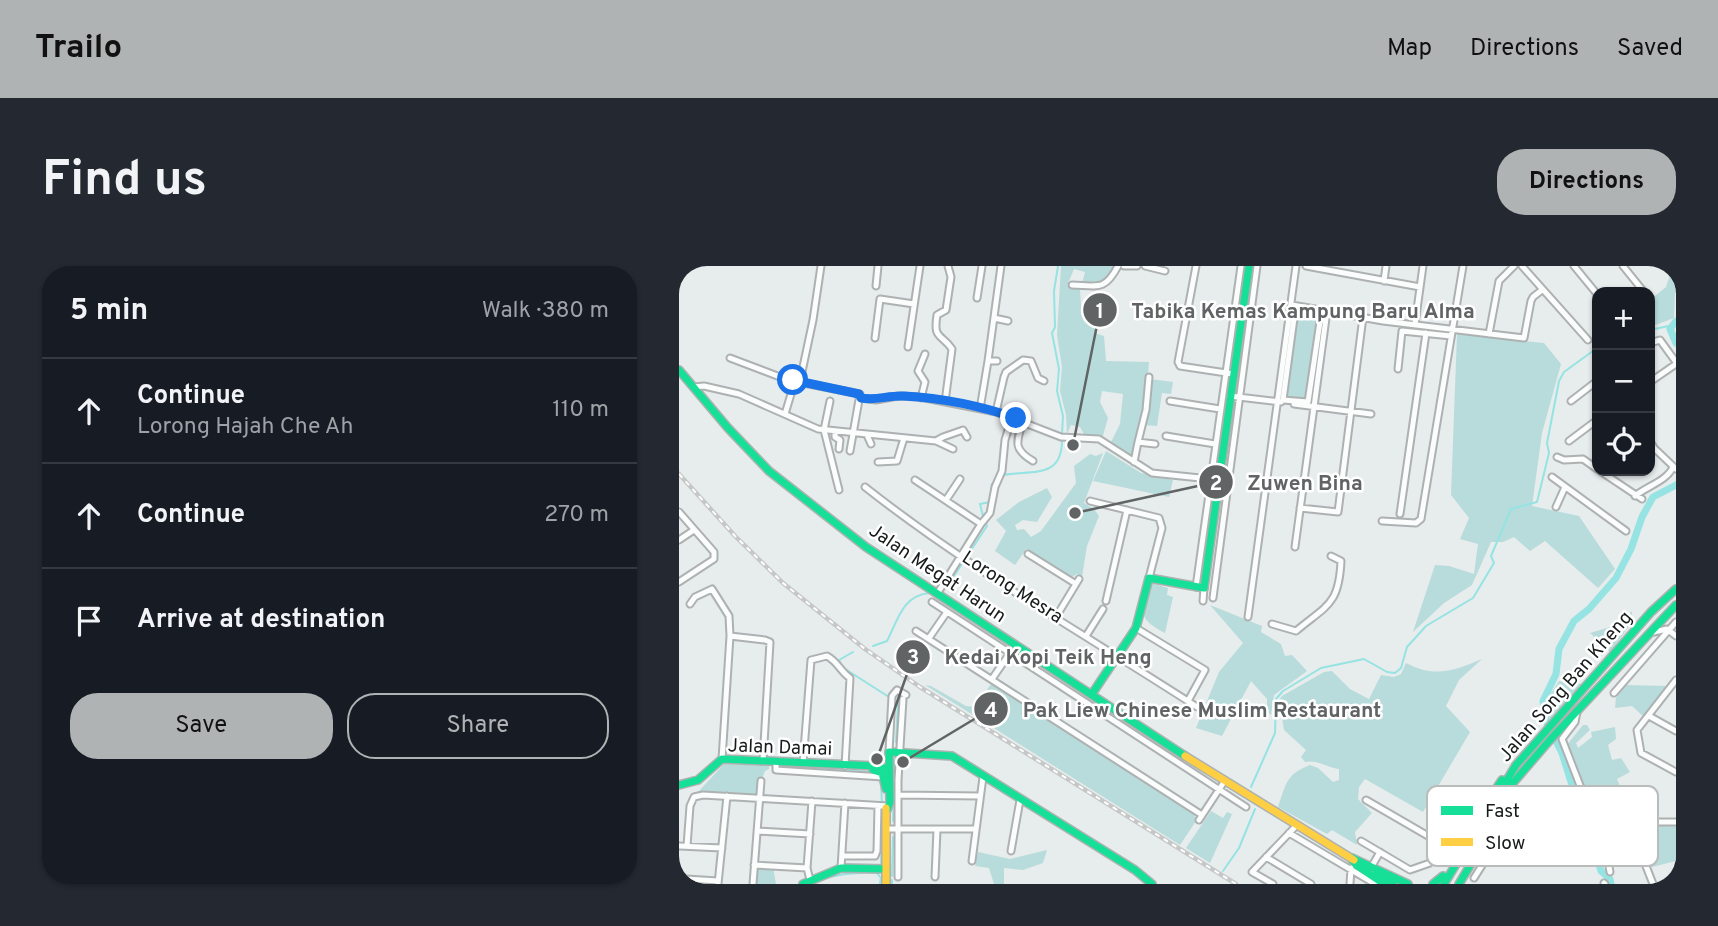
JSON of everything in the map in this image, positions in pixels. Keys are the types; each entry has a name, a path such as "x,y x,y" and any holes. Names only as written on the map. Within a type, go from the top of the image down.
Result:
{"street":[{"path":"800,381 821,266"},
{"path":"876,286 879,266"},
{"path":"908,347 920,266"},
{"path":"945,402 952,349 941,340 935,330 937,316 946,310 951,277 948,266"},
{"path":"977,298 982,266"},
{"path":"980,409 1000,266"},
{"path":"1072,285 1103,286 1121,266 1137,266"},
{"path":"1145,266 1164,271"},
{"path":"1196,266 1178,362 1180,366 1229,374"},
{"path":"1200,587 1230,396 1229,374 1241,266"},
{"path":"1203,601 1200,587 1210,480 1220,409 1249,266"},
{"path":"1213,597 1257,266"},
{"path":"1248,617 1296,266"},
{"path":"1306,266 1340,269 1420,287"},
{"path":"1384,281 1387,266"},
{"path":"1415,324 1423,266"},
{"path":"1382,521 1416,523 1421,519 1464,266"},
{"path":"1489,334 1499,281 1514,266"},
{"path":"1522,266 1588,341"},
{"path":"1574,266 1592,288"},
{"path":"1623,266 1640,287"},
{"path":"1398,369 1402,331 1524,338 1531,301 1533,296 1542,290"},
{"path":"874,338 880,299 914,304"},
{"path":"1292,304 1451,332"},
{"path":"1158,310 1174,312"},
{"path":"1295,547 1300,508 1311,404 1321,315 1295,311 1283,400 1311,404 1371,414"},
{"path":"1311,404 1327,311"},
{"path":"1300,508 1338,512 1363,317"},
{"path":"993,318 1008,321"},
{"path":"1400,514 1426,333"},
{"path":"1655,340 1657,339 1676,363 1655,378"},
{"path":"921,398 925,382 918,371 925,354"},
{"path":"730,358 788,380 876,400 898,396 921,398 996,412 1063,437 1099,439 1152,473 1210,480"},
{"path":"996,412 1006,372 1023,360 1031,361 1038,378 1044,381"},
{"path":"988,361 997,361"},
{"name":"Jalan Megat Harun","path":"680,373 769,471 866,547 1224,782 1296,826 1351,863 1375,884"},
{"path":"1134,462 1146,410 1149,377"},
{"path":"1571,401 1592,385"},
{"path":"693,387 703,386 739,394 824,430 936,442 953,449"},
{"path":"785,414 791,394"},
{"path":"850,451 860,396"},
{"path":"1230,396 1311,404"},
{"path":"830,401 824,430 839,490"},
{"path":"1170,401 1220,409"},
{"path":"937,594 965,558 991,513 1012,417"},
{"path":"1023,421 1017,447 1020,453 1033,461"},
{"path":"1569,441 1592,424"},
{"path":"936,442 963,430 967,437"},
{"path":"835,431 835,437 840,440 839,449"},
{"path":"867,435 871,444"},
{"path":"1166,436 1215,444"},
{"path":"878,463 897,461 904,439"},
{"path":"1138,442 1155,444"},
{"path":"1635,496 1666,477 1674,468 1655,446"},
{"path":"1557,457 1564,460 1583,459 1592,466"},
{"path":"1607,476 1642,499"},
{"path":"1552,477 1626,531"},
{"path":"946,500 960,479"},
{"path":"915,480 984,522"},
{"name":"Lorong Mesra","path":"865,487 965,558 1197,707"},
{"path":"1556,507 1565,487"},
{"path":"1090,501 1157,516 1162,522 1136,628 1092,694"},
{"path":"1106,601 1127,510"},
{"path":"679,512 714,552 714,559 679,582"},
{"path":"679,540 694,530"},
{"path":"1028,554 1077,582 1056,617"},
{"path":"1272,624 1296,631 1332,604 1340,577 1341,561 1331,556"},
{"path":"1149,578 1200,587"},
{"path":"690,604 695,597 712,589 729,616 722,759"},
{"name":"Jalan Song Ban Kheng","path":"1506,786 1516,765 1556,727 1651,612 1676,589"},
{"name":"Jalan Megat Harun","path":"932,602 1245,807"},
{"name":"Jalan Song Ban Kheng","path":"1556,727 1577,712 1676,605"},
{"path":"1632,673 1624,661 1625,655 1663,615 1661,608 1651,612"},
{"path":"1086,636 1103,609"},
{"path":"929,638 947,611"},
{"path":"1614,693 1676,622"},
{"path":"1136,628 1205,670 1188,701"},
{"path":"985,637 990,629"},
{"path":"1648,635 1660,629 1676,636"},
{"path":"916,631 1200,818 1224,782"},
{"path":"730,636 770,642 763,761"},
{"path":"992,679 1010,653"},
{"path":"803,763 811,660 827,656 836,661 841,672 850,678 845,766"},
{"path":"1614,671 1632,673"},
{"path":"1676,680 1637,730 1641,753 1676,772"},
{"path":"886,773 891,695 897,690 904,697 899,753 898,877"},
{"path":"1577,712 1575,722 1562,739 1580,786"},
{"path":"1649,716 1676,731"},
{"name":"Jalan Song Ban Kheng","path":"1508,786 1546,737"},
{"path":"889,752 952,756 1135,870 1152,884"},
{"name":"Jalan Damai","path":"679,785 691,785 698,781 722,759 763,761 776,766 803,763 876,766 886,773"},
{"path":"1498,786 1516,765"},
{"path":"776,766 890,775 875,856 842,856"},
{"path":"972,860 983,777"},
{"path":"1513,786 1515,778"},
{"path":"753,884 761,781"},
{"path":"687,846 690,806 694,797 703,795 884,807"},
{"path":"898,795 980,796"},
{"path":"679,883 686,879 718,883 727,796"},
{"path":"1011,851 1020,800"},
{"path":"1366,800 1427,837"},
{"path":"811,801 806,882 841,868 886,869"},
{"path":"841,868 845,803"},
{"path":"884,807 887,829 886,884"},
{"path":"1658,822 1676,822"},
{"path":"1273,884 1252,872 1296,826"},
{"path":"887,829 976,829"},
{"path":"935,877 937,829"},
{"path":"757,831 810,834"},
{"name":"Jalan Megat Harun","path":"1289,833 1392,884"},
{"path":"1361,841 1410,870 1427,864"},
{"path":"679,846 722,848"},
{"path":"1372,866 1380,852"},
{"path":"1266,857 1311,884"},
{"path":"1350,884 1351,863 1384,884"},
{"name":"Jalan Megat Harun","path":"1351,863 1372,866 1408,884"},
{"path":"754,865 807,868"},
{"name":"Jalan Song Ban Kheng","path":"1449,884 1460,866"},
{"path":"1460,883 1471,866"},
{"path":"1474,878 1481,866"},
{"path":"1609,866 1610,872"},
{"path":"1646,866 1653,884"},
{"path":"1436,884 1444,880"}],"shaded area":[{"path":"1061,266 1115,266 1103,284 1082,284 1085,272 1074,269 1067,286 1080,290 1081,305 1091,306 1097,334 1104,336 1106,361 1149,362 1150,379 1173,382 1171,394 1162,393 1157,426 1144,425 1131,456 1110,444 1120,424 1123,394 1102,391 1100,402 1108,418 1102,439 1085,436 1080,427 1071,425 1067,434 1060,391 1062,367 1057,335"},
{"path":"1673,266 1676,266 1674,318 1655,325 1655,296 1666,287"},
{"path":"1294,305 1326,309 1312,403 1281,400"},
{"path":"1457,334 1544,343 1561,364 1542,433 1532,506 1579,516 1615,569 1598,588 1545,541 1530,551 1514,537 1503,542 1491,542 1472,585 1444,603 1413,632 1435,565 1449,566 1474,574 1478,544 1460,539 1469,518 1451,495"},
{"path":"1106,451 1141,473 1173,480 1169,497 1093,481"},
{"path":"1103,453 1084,503 1099,516 1087,546 1082,577 1077,574 1072,577 1026,549 1015,565 995,551 1006,531 996,520 1019,502 1047,488 1052,497 1037,522 1023,520 1015,525 1017,530 1024,529 1031,537 1041,531 1076,483 1074,466 1090,454 1096,456"},
{"path":"1152,583 1168,588 1167,595 1173,597 1165,633 1145,618 1144,608"},
{"path":"1210,605 1262,626 1261,632 1281,644 1285,656 1292,655 1307,671 1274,695 1271,715 1267,712 1267,699 1251,681 1222,736 1196,728 1219,672 1243,643"},
{"path":"1632,611 1631,624 1610,652 1590,633 1620,624"},
{"path":"1482,659 1459,680 1446,706 1470,732 1438,786 1427,786 1427,805 1423,812 1365,779 1359,787 1358,799 1372,813 1355,832 1357,845 1332,830 1327,834 1278,807 1291,776 1302,768 1310,765 1318,768 1333,782 1339,780 1339,769 1305,762 1301,757 1306,750 1284,730 1279,700 1282,696 1324,672 1332,671 1350,689 1369,699 1381,675 1394,677 1401,674 1406,663 1416,668 1435,671 1462,667"},
{"path":"1559,681 1582,684 1550,720 1547,699"},
{"path":"991,684 1194,814 1196,821 1180,845 925,685 966,706 975,707"},
{"path":"1626,685 1666,686 1643,716 1632,706 1615,708 1616,698"},
{"path":"1583,725 1587,725 1590,730 1576,743 1578,748 1592,737 1591,732 1615,727 1616,739 1608,745 1612,760 1621,758 1630,772 1617,779 1620,786 1583,786 1566,746"},
{"path":"724,764 769,766 769,769 765,771 756,794 698,792"},
{"path":"1211,811 1223,818 1227,812 1232,814 1210,863 1186,848"},
{"path":"1673,823 1676,825 1676,861 1658,866 1658,826"},
{"path":"1047,850 1043,863 1023,870 1004,868 1004,884 994,884 989,868 975,866 978,852 1010,859"},
{"path":"773,867 776,884 755,884 755,868"}],"waterway":[{"path":"1058,266 1054,291 1055,327 1052,333 1059,369 1057,391 1063,416 1062,434"},
{"path":"1676,321 1670,329 1676,343"},
{"path":"1655,329 1673,325"},
{"path":"1251,787 1275,733 1276,699 1283,691 1321,668 1364,659 1387,672 1395,673 1401,668 1407,647 1426,626 1473,598 1494,563 1491,556 1511,509 1537,502 1549,453 1547,443 1559,381 1564,372 1594,350"},
{"path":"1003,475 1035,472 1051,467 1061,452 1062,440"},
{"path":"991,496 992,484 998,476"},
{"path":"1573,786 1562,753 1547,723 1543,701 1556,674 1559,649 1574,621 1589,609 1616,578 1653,497 1676,485"},
{"path":"983,516 980,504 990,502"},
{"path":"946,588 987,526 985,521"},
{"path":"873,646 887,641 907,604 920,595 929,593"},
{"path":"853,652 839,660 842,667 889,697"},
{"path":"894,700 898,702 896,742"},
{"path":"893,821 895,760"},
{"path":"779,766 870,772"},
{"path":"881,783 882,803"},
{"path":"881,866 882,809"},
{"path":"1223,871 1239,848 1255,809"},
{"path":"892,876 893,837"},
{"path":"1599,866 1611,884"},
{"path":"823,879 863,873 877,873 881,878"},
{"path":"880,884 881,877"}],"railway":[{"path":"679,474 735,536 783,583 865,649 920,687 1236,884"}],"traffic: fast":[{"path":"1092,694 1136,628 1149,578 1204,588 1249,266"},
{"path":"679,370 769,471 866,547 1185,756"},
{"path":"1503,786 1516,765 1651,612 1676,589"},
{"path":"1510,786 1676,605"},
{"path":"887,810 890,802 889,752 952,756 1135,870 1152,884"},
{"path":"679,785 698,780 722,759 876,766 888,769"},
{"path":"873,770 882,773 886,789"},
{"path":"1498,786 1502,780"},
{"path":"1351,858 1356,865 1384,884"},
{"path":"1352,858 1408,884"},
{"path":"1444,884 1455,866"},
{"path":"1459,884 1470,866"},
{"path":"803,884 841,868 886,869"},
{"path":"1376,874 1393,884"},
{"path":"1433,884 1443,876"}],"traffic: slow":[{"path":"1185,756 1354,860"},
{"path":"886,808 886,884"}],"place":[{"name":"Tabika Kemas Kampung Baru Alma","path":"1073,445"},
{"name":"Zuwen Bina","path":"1075,513"},
{"name":"Kedai Kopi Teik Heng","path":"877,759"},
{"name":"Pak Liew Chinese Muslim Restaurant","path":"903,762"}],"route":[{"path":"793,380 859,394 861,398 872,400 898,396 920,397 1016,418"}]}
